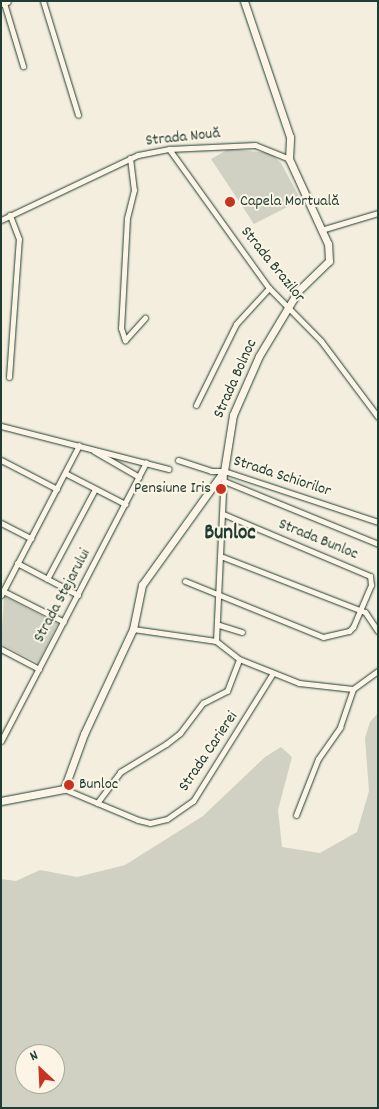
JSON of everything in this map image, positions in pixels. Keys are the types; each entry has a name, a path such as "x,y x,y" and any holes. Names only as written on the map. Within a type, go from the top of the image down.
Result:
{"street":[{"path":"43,1 78,115"},
{"name":"Strada Bolnoc","path":"64,788 84,734 133,629 142,585 224,471 233,415 259,356 288,307 304,285 327,267 328,244 289,158 290,137 244,1"},
{"path":"4,2 23,66"},
{"name":"Strada Nouă","path":"1,220 130,158 169,149 255,145 289,158"},
{"name":"Strada Brazilor","path":"169,149 270,288 321,340 378,417"},
{"path":"130,158 134,190 127,218 121,328 125,340 145,318"},
{"path":"321,230 378,213"},
{"path":"9,377 19,239 10,215"},
{"path":"196,405 236,324 270,288"},
{"path":"1,426 169,469"},
{"path":"64,622 2,590 79,445"},
{"path":"90,448 139,477"},
{"path":"1,460 57,489"},
{"name":"Strada Schiorilor","path":"178,460 211,471 224,471 378,522"},
{"name":"Strada Stejarului","path":"1,741 146,463"},
{"path":"216,641 219,625 223,557 224,471"},
{"path":"65,473 125,504"},
{"name":"Strada Schiorilor","path":"224,482 378,544"},
{"path":"47,579 95,489"},
{"name":"Strada Bunloc","path":"221,595 323,638 350,631 371,585 365,572 223,514"},
{"path":"1,523 31,538"},
{"path":"223,557 360,610 370,616 378,631"},
{"path":"17,563 78,595"},
{"path":"185,581 221,595"},
{"path":"219,625 242,632"},
{"path":"133,629 216,641 239,659 300,683 353,689"},
{"path":"1,649 39,669"},
{"path":"97,803 120,772 180,734 203,703 227,691 239,659"},
{"path":"296,815 318,759 340,727 353,689 378,671"},
{"name":"Strada Carierei","path":"64,788 150,823 167,819 184,808 196,797 273,673"},
{"path":"1,801 64,788"}],"shaded area":[{"path":"229,149 270,153 281,163 301,200 254,224 211,159"},
{"path":"4,596 58,624 38,663 1,644"},
{"path":"378,713 378,1108 1,1108 1,879 16,881 40,870 77,877 125,865 203,816 265,757 281,747 292,757 278,810 282,847 320,853 357,832 369,791 365,738 370,722"}],"place":[{"name":"Capela Mortuală","path":"230,202"},
{"name":"Pensiune Iris","path":"221,489"},
{"name":"Bunloc","path":"69,785"}],"district":[{"name":"Bunloc","path":"230,534"}]}
